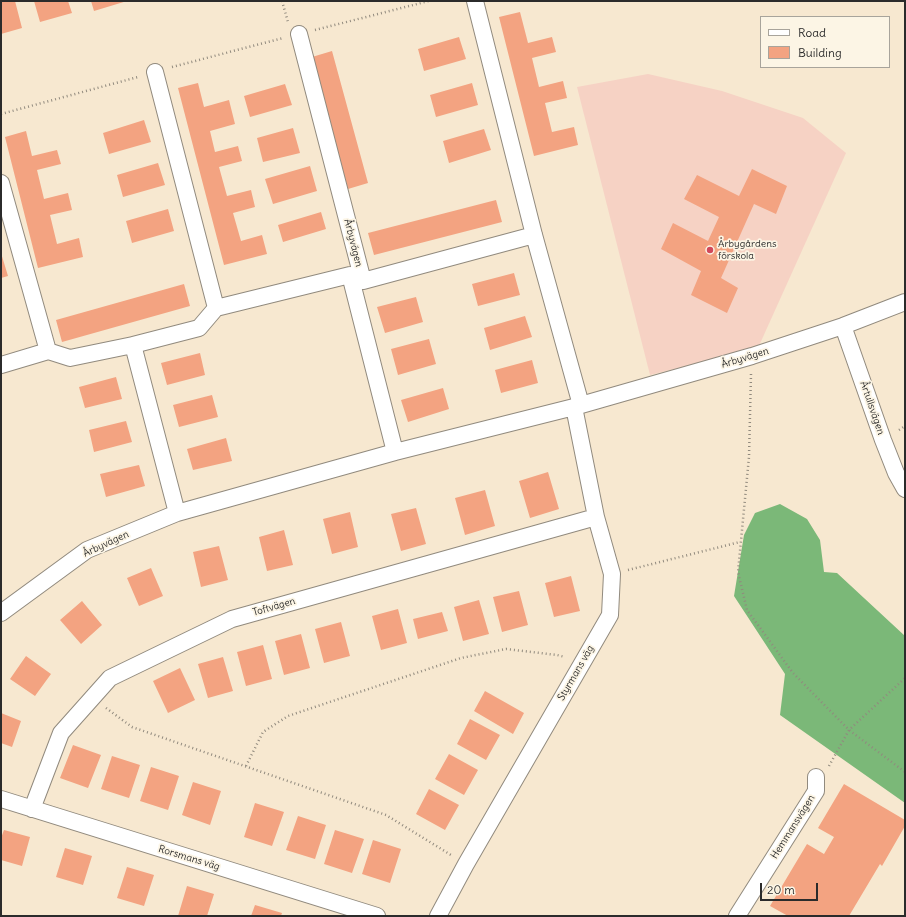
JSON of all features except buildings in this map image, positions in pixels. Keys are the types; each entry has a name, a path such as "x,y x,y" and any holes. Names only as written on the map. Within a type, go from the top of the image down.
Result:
{"street":[{"path":"474,1 578,406"},
{"name":"Årbyvägen","path":"296,35 356,278 395,452"},
{"path":"1,365 48,351 70,358 133,346 199,328 216,308 155,72"},
{"path":"1,183 48,351"},
{"name":"Årbyvägen","path":"216,308 356,278 534,235"},
{"name":"Årbyvägen","path":"1,613 87,550 177,513 395,452 578,406 752,356 843,326 905,302"},
{"name":"Årtullsvägen","path":"843,326 896,473 905,489"},
{"path":"133,346 177,513"},
{"name":"Styrmans väg","path":"438,916 466,864 610,615 612,574 596,517 578,406"},
{"name":"Toftvägen","path":"32,809 61,733 110,678 232,619 596,517"},
{"name":"Hemmansvägen","path":"737,916 816,784"},
{"name":"Rorsmans väg","path":"1,799 377,916"}],"path":[{"path":"282,1 296,35"},
{"path":"1,114 155,72 429,1"},
{"path":"752,356 749,457 738,572 747,610 793,674 849,730 905,772"},
{"path":"612,574 740,542"},
{"path":"246,766 263,732 288,716 461,658 506,649 558,655 582,663"},
{"path":"816,784 849,730 905,678"},
{"path":"93,698 132,727 386,815 466,864"}],"shaded area":[{"name":"Årbygårdens förskola","path":"648,74 722,91 803,118 846,153 758,348 650,375 577,87"}],"green space":[{"path":"780,504 807,519 820,540 824,572 837,573 905,636 905,803 780,715 785,674 734,596 744,535 755,513"}],"place":[{"name":"Årbygårdens förskola","path":"710,250"}]}
